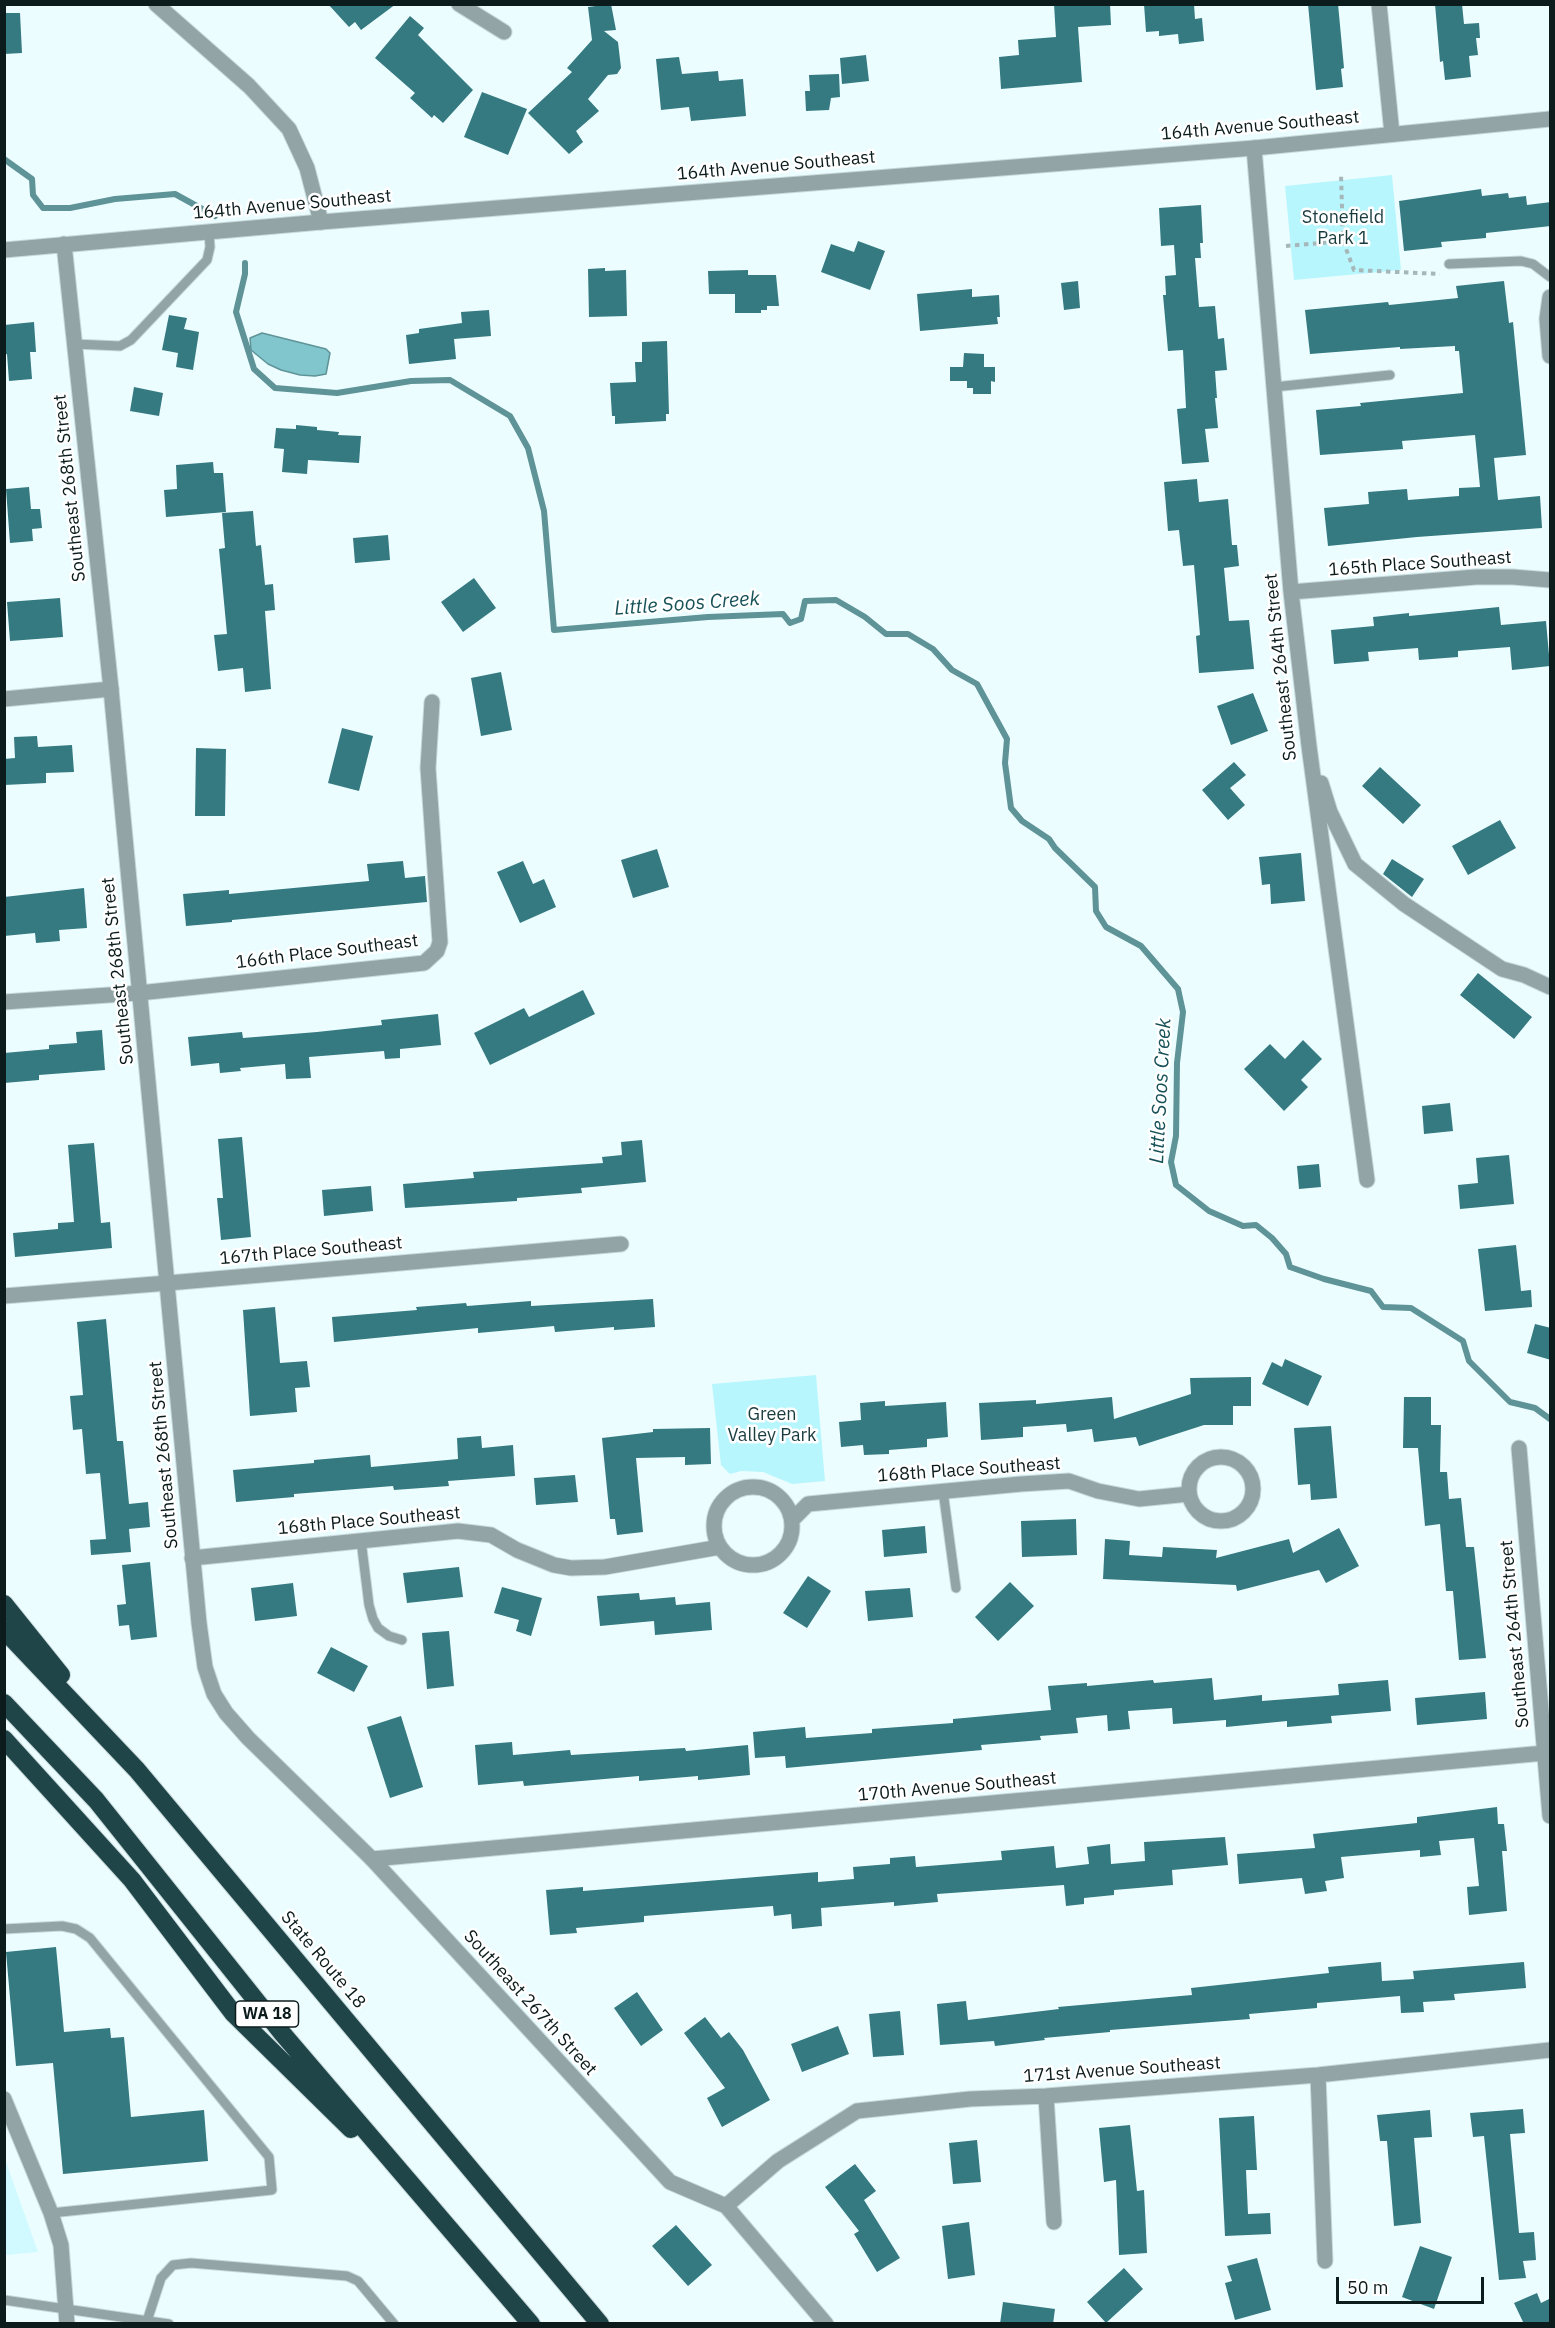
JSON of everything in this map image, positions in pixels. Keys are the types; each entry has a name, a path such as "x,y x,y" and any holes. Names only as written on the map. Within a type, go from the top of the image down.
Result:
{"highway":[{"path":"4,1604 137,1770"},
{"name":"State Route 18","path":"4,1630 137,1770 600,2324"},
{"name":"WA 18","path":"4,1703 96,1800 282,2032 531,2324"},
{"path":"4,1738 132,1880 233,2013 452,2230"}],"street":[{"path":"156,4 249,86 289,129 308,168 321,222"},
{"path":"459,4 504,32"},
{"path":"1379,4 1392,134"},
{"name":"164th Avenue Southeast","path":"4,250 321,222 1254,148 1551,119"},
{"name":"Southeast 264th Street","path":"1254,148 1291,592 1366,1180"},
{"name":"Southeast 268th Street","path":"64,244 111,689 192,1557 205,1667 214,1694"},
{"path":"1551,297 1547,319 1551,356"},
{"name":"165th Place Southeast","path":"1291,592 1476,577 1551,580"},
{"path":"4,699 111,689"},
{"name":"166th Place Southeast","path":"4,1002 139,993 424,963 437,951 440,942 428,768 432,702"},
{"path":"1309,746 1330,812 1355,864 1404,904 1502,969 1524,975 1551,987"},
{"name":"167th Place Southeast","path":"4,1296 621,1244"},
{"name":"Southeast 264th Street","path":"1519,1448 1551,1816"},
{"path":"1230,1458 1247,1470 1252,1480 1251,1501 1237,1517 1227,1520 1217,1521 1199,1512 1192,1504 1189,1494 1192,1473 1208,1459 1230,1458"},
{"name":"168th Place Southeast","path":"792,1520 808,1504 1069,1482 1098,1491 1139,1499 1189,1494"},
{"path":"758,1486 781,1497 792,1520 792,1533 787,1546 767,1563 754,1565 740,1563 729,1557 720,1547 714,1535 713,1522 724,1499 733,1491 745,1487 758,1486"},
{"name":"168th Place Southeast","path":"192,1557 458,1531 491,1534 517,1550 554,1565 571,1568 605,1568 720,1547"},
{"name":"Southeast 267th Street","path":"214,1694 226,1713 248,1738 372,1859 670,2182 726,2206 826,2324"},
{"name":"170th Avenue Southeast","path":"372,1859 1545,1753"},
{"name":"171st Avenue Southeast","path":"726,2206 778,2161 857,2111 970,2099 1046,2096 1318,2075 1551,2050"},
{"path":"1318,2075 1324,2261"},
{"path":"1046,2096 1054,2222"},
{"path":"4,2099 51,2213 61,2245 67,2316"}],"lane":[{"path":"75,344 120,346 131,340 207,260 210,247 209,232"},
{"path":"1449,264 1521,261 1533,264 1551,277"},
{"path":"1274,387 1390,375"},
{"path":"943,1491 956,1588"},
{"path":"361,1540 369,1605 373,1619 378,1628 389,1636 402,1640"},
{"path":"4,1929 62,1926 76,1929 90,1938 268,2157 272,2190 51,2213"},
{"path":"147,2320 161,2278 173,2265 191,2263 347,2276 358,2281 394,2324"},
{"path":"4,2300 67,2316 147,2320 169,2324"}],"path":[{"path":"1341,174 1343,241 1354,270 1449,274 1449,264"},
{"path":"1286,246 1343,241"}],"shaded area":[{"path":"262,333 326,349 330,353 326,374 300,375 268,364 251,350 250,338"},
{"path":"5,2159 38,2252 5,2255"}],"green space":[{"name":"Stonefield Park 1","path":"1392,175 1401,270 1294,280 1285,186"},
{"name":"Green Valley Park","path":"816,1375 825,1481 792,1484 763,1472 741,1471 730,1474 721,1465 712,1384"}],"building":[{"path":"328,4 396,4 361,30 355,22 349,27"},
{"path":"611,4 616,30 604,31 618,42 621,68 617,74 608,75 588,99 599,111 576,131 583,142 569,154 528,113 572,72 567,68 592,40 588,7"},
{"path":"1054,4 1110,4 1111,25 1078,27 1082,82 1001,89 999,57 1019,55 1018,40 1056,37"},
{"path":"1144,4 1194,4 1195,19 1202,18 1204,41 1179,44 1178,34 1159,36 1159,31 1146,32"},
{"path":"1308,4 1338,4 1344,68 1341,69 1343,87 1316,90"},
{"path":"1435,4 1462,4 1464,24 1479,23 1480,38 1476,38 1478,55 1469,56 1471,77 1445,80 1443,61 1440,62"},
{"path":"4,13 20,13 22,53 4,54"},
{"path":"410,16 424,28 418,35 473,90 443,123 434,115 432,118 410,98 415,93 375,58"},
{"path":"866,55 869,81 842,84 840,58"},
{"path":"679,57 682,74 718,71 719,81 743,79 746,116 691,121 689,107 661,110 656,59"},
{"path":"839,74 840,97 831,98 829,110 806,111 805,91 810,91 809,75"},
{"path":"482,92 527,109 508,155 464,137"},
{"path":"1481,189 1482,196 1508,193 1509,198 1526,196 1527,205 1551,202 1551,226 1486,233 1486,238 1441,242 1442,247 1404,251 1399,201"},
{"path":"1201,205 1203,243 1200,243 1201,258 1195,258 1199,307 1215,306 1218,339 1224,338 1227,370 1215,371 1218,428 1205,429 1209,462 1182,464 1177,409 1186,408 1183,350 1168,351 1163,295 1166,295 1165,276 1176,275 1174,245 1161,246 1159,208"},
{"path":"858,241 885,251 870,290 821,272 831,244 854,252"},
{"path":"605,268 605,271 626,270 627,316 589,317 588,269"},
{"path":"748,270 748,275 776,275 779,306 767,306 767,310 761,310 761,313 735,313 735,294 709,294 708,271"},
{"path":"1078,281 1080,308 1064,310 1061,283"},
{"path":"1504,281 1509,323 1513,322 1526,455 1494,458 1498,500 1540,496 1542,528 1328,546 1324,508 1369,504 1368,492 1407,489 1408,500 1459,496 1459,488 1480,487 1475,435 1402,441 1403,449 1320,455 1316,410 1361,406 1360,403 1463,393 1459,351 1455,351 1455,346 1400,349 1400,347 1310,354 1305,310 1458,298 1456,286"},
{"path":"972,289 972,297 999,295 998,324 920,331 917,294"},
{"path":"489,310 491,336 454,339 456,359 409,364 406,335 419,333 419,329 462,323 461,312"},
{"path":"169,315 187,318 184,329 199,332 193,370 176,367 178,353 162,350"},
{"path":"34,322 36,352 30,352 32,379 9,381 7,354 4,355 4,325"},
{"path":"667,341 669,414 666,414 666,421 615,424 615,416 612,416 610,383 636,382 635,362 642,362 642,342"},
{"path":"964,353 984,354 984,367 995,367 995,382 991,381 991,394 973,394 973,388 967,388 967,381 950,381 950,367 963,367"},
{"path":"134,387 163,393 159,416 130,411"},
{"path":"296,425 339,432 338,435 361,436 359,463 308,460 307,474 282,472 284,449 274,448 276,428 296,429"},
{"path":"213,462 214,473 223,473 226,512 166,517 164,490 177,489 176,465"},
{"path":"1197,479 1199,502 1228,499 1232,545 1237,545 1239,566 1224,568 1229,621 1249,620 1254,669 1199,673 1196,636 1200,635 1194,565 1183,566 1179,530 1168,531 1164,482"},
{"path":"29,487 31,509 40,509 42,528 32,529 33,541 10,543 6,489"},
{"path":"253,511 256,546 261,545 265,585 273,584 275,610 265,611 271,689 245,692 243,668 218,671 214,635 227,634 219,549 225,548 222,513"},
{"path":"388,535 390,560 355,563 353,538"},
{"path":"474,578 496,608 463,632 441,602"},
{"path":"60,598 63,637 10,641 7,602"},
{"path":"1499,607 1501,625 1546,621 1550,666 1512,670 1510,647 1458,651 1458,657 1419,660 1418,648 1368,652 1369,661 1334,664 1331,630 1374,626 1373,617 1409,613 1409,616"},
{"path":"501,672 512,730 481,736 471,678"},
{"path":"1253,693 1268,731 1231,745 1217,706"},
{"path":"342,728 373,736 359,791 328,783"},
{"path":"37,736 38,747 72,745 74,772 46,773 46,783 4,785 4,759 15,758 14,737"},
{"path":"196,748 226,749 225,816 195,816"},
{"path":"1234,762 1246,775 1230,788 1245,805 1228,820 1202,790"},
{"path":"1380,767 1421,805 1403,824 1362,786"},
{"path":"1500,820 1516,848 1468,875 1452,846"},
{"path":"657,849 669,887 633,898 621,860"},
{"path":"1301,853 1305,901 1271,904 1270,884 1262,885 1259,857"},
{"path":"1392,859 1424,879 1412,897 1383,874"},
{"path":"403,861 405,878 425,876 427,902 186,926 183,894 229,890 229,894 369,881 367,864"},
{"path":"523,861 533,884 544,879 556,907 520,923 497,872"},
{"path":"84,888 87,928 59,930 60,941 36,943 35,933 4,936 4,897"},
{"path":"1478,973 1532,1017 1514,1039 1460,995"},
{"path":"583,990 595,1014 490,1065 474,1033 524,1008 529,1017"},
{"path":"438,1014 441,1045 400,1049 400,1058 385,1059 384,1051 309,1057 311,1078 286,1079 285,1064 240,1068 241,1071 220,1073 219,1063 191,1066 188,1037 242,1032 243,1038 317,1032 382,1025 381,1020"},
{"path":"102,1030 105,1070 39,1075 39,1080 4,1083 4,1053 49,1049 49,1045 77,1043 76,1032"},
{"path":"1303,1040 1322,1059 1301,1080 1308,1087 1284,1111 1244,1069 1270,1044 1285,1059"},
{"path":"1450,1103 1453,1131 1424,1134 1422,1106"},
{"path":"242,1137 251,1237 221,1240 217,1198 223,1198 218,1139"},
{"path":"642,1140 646,1182 581,1188 582,1193 517,1198 517,1201 405,1208 403,1184 474,1178 473,1172 603,1163 602,1157 622,1155 621,1142"},
{"path":"94,1143 101,1223 110,1222 112,1248 15,1257 13,1233 58,1229 58,1223 74,1222 68,1145"},
{"path":"1509,1155 1514,1204 1460,1209 1458,1185 1478,1183 1476,1158"},
{"path":"1319,1164 1321,1187 1299,1189 1297,1166"},
{"path":"371,1186 373,1211 324,1216 322,1190"},
{"path":"1516,1245 1521,1291 1531,1290 1532,1307 1485,1311 1478,1249"},
{"path":"653,1299 655,1327 614,1330 614,1327 555,1332 554,1326 478,1333 478,1328 334,1342 332,1317 417,1310 416,1307 466,1303 467,1306 531,1301 531,1306"},
{"path":"275,1307 280,1363 307,1361 310,1387 295,1388 297,1412 250,1416 243,1310"},
{"path":"106,1319 117,1441 123,1441 129,1504 148,1502 150,1527 129,1529 131,1552 91,1555 90,1540 106,1539 100,1473 86,1474 82,1429 73,1430 70,1396 83,1395 77,1322"},
{"path":"1535,1324 1551,1328 1551,1360 1527,1353"},
{"path":"1285,1359 1322,1376 1308,1406 1262,1384 1272,1362 1282,1367"},
{"path":"1251,1377 1251,1406 1233,1406 1233,1425 1204,1425 1139,1446 1136,1437 1094,1442 1092,1429 1067,1432 1066,1424 1023,1427 1023,1437 981,1440 979,1403 1036,1400 1036,1404 1112,1397 1114,1419 1191,1394 1190,1378"},
{"path":"1404,1397 1431,1397 1431,1425 1441,1425 1440,1472 1447,1472 1449,1499 1461,1498 1466,1547 1474,1547 1486,1658 1459,1660 1453,1591 1446,1591 1440,1524 1425,1526 1418,1448 1403,1448"},
{"path":"885,1401 885,1406 946,1402 948,1437 927,1439 927,1447 889,1450 889,1454 864,1455 863,1445 841,1447 839,1422 861,1420 860,1403"},
{"path":"1331,1426 1337,1498 1311,1500 1310,1484 1298,1485 1294,1428"},
{"path":"710,1428 711,1464 685,1465 685,1457 636,1458 643,1532 617,1535 615,1519 610,1519 602,1438 653,1432 653,1429"},
{"path":"481,1436 482,1448 513,1445 515,1476 448,1481 449,1486 394,1490 393,1486 294,1494 294,1497 236,1502 233,1470 314,1463 314,1460 370,1455 371,1467 458,1459 457,1438"},
{"path":"575,1475 578,1502 536,1505 534,1478"},
{"path":"1076,1519 1077,1555 1022,1557 1021,1521"},
{"path":"925,1526 927,1553 884,1557 882,1530"},
{"path":"1339,1528 1359,1566 1326,1583 1319,1570 1237,1591 1236,1585 1103,1579 1105,1539 1130,1541 1129,1555 1162,1557 1163,1547 1217,1550 1216,1558 1289,1539 1293,1553"},
{"path":"150,1562 157,1637 131,1640 129,1625 119,1626 117,1605 126,1604 122,1565"},
{"path":"459,1567 463,1597 407,1603 403,1573"},
{"path":"808,1576 831,1591 807,1628 783,1613"},
{"path":"1010,1582 1034,1606 998,1641 975,1617"},
{"path":"293,1583 297,1616 255,1621 251,1588"},
{"path":"502,1587 542,1598 531,1636 516,1631 519,1620 494,1613"},
{"path":"910,1588 913,1617 868,1621 865,1591"},
{"path":"639,1593 640,1600 675,1597 676,1605 710,1602 712,1630 655,1635 654,1621 600,1626 597,1596"},
{"path":"449,1631 454,1686 427,1689 422,1633"},
{"path":"331,1647 368,1666 354,1692 317,1673"},
{"path":"1212,1678 1214,1700 1262,1695 1262,1701 1339,1695 1338,1684 1388,1680 1391,1711 1331,1716 1332,1723 1287,1727 1287,1721 1226,1727 1226,1720 1173,1724 1172,1708 1128,1711 1130,1729 1108,1731 1107,1715 1076,1718 1078,1733 1040,1736 1041,1740 981,1745 982,1750 786,1768 785,1756 755,1758 753,1732 805,1727 806,1738 872,1733 872,1729 953,1723 953,1719 1051,1710 1048,1686 1087,1683 1087,1686 1153,1680 1154,1683"},
{"path":"1485,1692 1487,1719 1417,1725 1415,1698"},
{"path":"401,1716 423,1787 390,1798 367,1727"},
{"path":"512,1742 513,1755 570,1750 571,1755 685,1748 686,1751 748,1745 750,1775 698,1780 698,1776 639,1781 639,1776 524,1786 523,1781 478,1785 475,1745"},
{"path":"1497,1807 1498,1824 1504,1824 1507,1851 1502,1851 1507,1911 1469,1915 1467,1887 1479,1886 1474,1838 1439,1841 1441,1855 1420,1857 1420,1850 1341,1857 1344,1878 1325,1881 1327,1891 1305,1894 1302,1878 1239,1884 1237,1854 1315,1848 1313,1834 1417,1823 1417,1817"},
{"path":"1225,1837 1228,1865 1172,1870 1173,1885 1114,1890 1114,1895 1084,1898 1084,1904 1066,1906 1064,1885 937,1894 938,1902 894,1906 894,1902 821,1908 822,1926 792,1929 791,1914 774,1916 773,1906 644,1916 644,1922 576,1928 577,1933 550,1935 546,1890 583,1887 583,1891 818,1872 818,1882 854,1879 853,1867 890,1864 890,1858 915,1856 916,1867 1002,1860 1001,1851 1054,1846 1056,1868 1089,1864 1087,1847 1110,1844 1111,1864 1145,1861 1144,1842"},
{"path":"56,1947 64,2032 110,2028 111,2038 124,2037 131,2117 204,2110 208,2161 63,2174 53,2063 16,2066 6,1952"},
{"path":"1381,1962 1382,1981 1414,1979 1413,1971 1524,1962 1526,1988 1454,1994 1455,2000 1423,2002 1424,2012 1401,2013 1400,1996 1317,2003 1317,2008 1249,2014 1250,2019 1110,2030 1110,2032 1044,2038 1045,2040 995,2046 994,2041 940,2045 937,2004 966,2001 968,2020 1059,2009 1058,2007 1192,1995 1191,1988 1329,1973 1328,1967"},
{"path":"637,1992 663,2030 641,2046 614,2008"},
{"path":"900,2011 904,2055 873,2057 869,2014"},
{"path":"705,2017 721,2038 729,2032 743,2050 770,2100 722,2127 707,2098 725,2088 684,2033"},
{"path":"838,2026 849,2054 802,2072 791,2044"},
{"path":"1523,2109 1525,2133 1510,2134 1519,2233 1534,2232 1536,2260 1523,2261 1526,2278 1499,2280 1484,2136 1473,2137 1470,2113"},
{"path":"1430,2110 1432,2137 1414,2138 1421,2223 1394,2226 1387,2141 1380,2141 1377,2115"},
{"path":"1254,2116 1257,2170 1246,2170 1248,2214 1270,2213 1271,2234 1225,2236 1219,2118"},
{"path":"1130,2125 1137,2191 1144,2190 1147,2253 1119,2255 1116,2180 1104,2182 1099,2128"},
{"path":"977,2140 981,2182 953,2184 949,2143"},
{"path":"855,2164 876,2191 864,2200 900,2258 877,2272 854,2234 859,2231 825,2187"},
{"path":"969,2222 975,2275 948,2279 942,2226"},
{"path":"676,2225 712,2265 688,2286 652,2246"},
{"path":"1420,2246 1452,2257 1434,2309 1402,2297"},
{"path":"1257,2258 1271,2310 1235,2320 1225,2283 1232,2281 1227,2266"},
{"path":"1124,2268 1143,2289 1106,2323 1087,2302"},
{"path":"1537,2293 1541,2303 1551,2298 1551,2324 1524,2324 1514,2303"},
{"path":"1003,2302 1055,2309 1053,2324 1000,2324"}],"waterway":[{"name":"Little Soos Creek","path":"4,159 32,179 33,195 43,208 70,208 115,199 175,194 215,216"},
{"name":"Little Soos Creek","path":"245,263 245,274 236,312 254,369 275,388 337,393 411,381 450,380 510,416 528,448 544,511 554,630 708,617 783,614 790,623 801,619 805,601 836,600 865,617 886,634 908,634 933,649 952,670 977,684 1007,739 1005,763 1011,808 1022,821 1049,839 1055,848 1095,887 1096,911 1106,927 1141,946 1178,989 1183,1012 1177,1063 1176,1136 1171,1162 1176,1185 1209,1211 1243,1226 1256,1225 1286,1254 1290,1267 1324,1279 1371,1291 1383,1307 1411,1308 1463,1341 1469,1361 1510,1402 1535,1408 1550,1419"}]}
